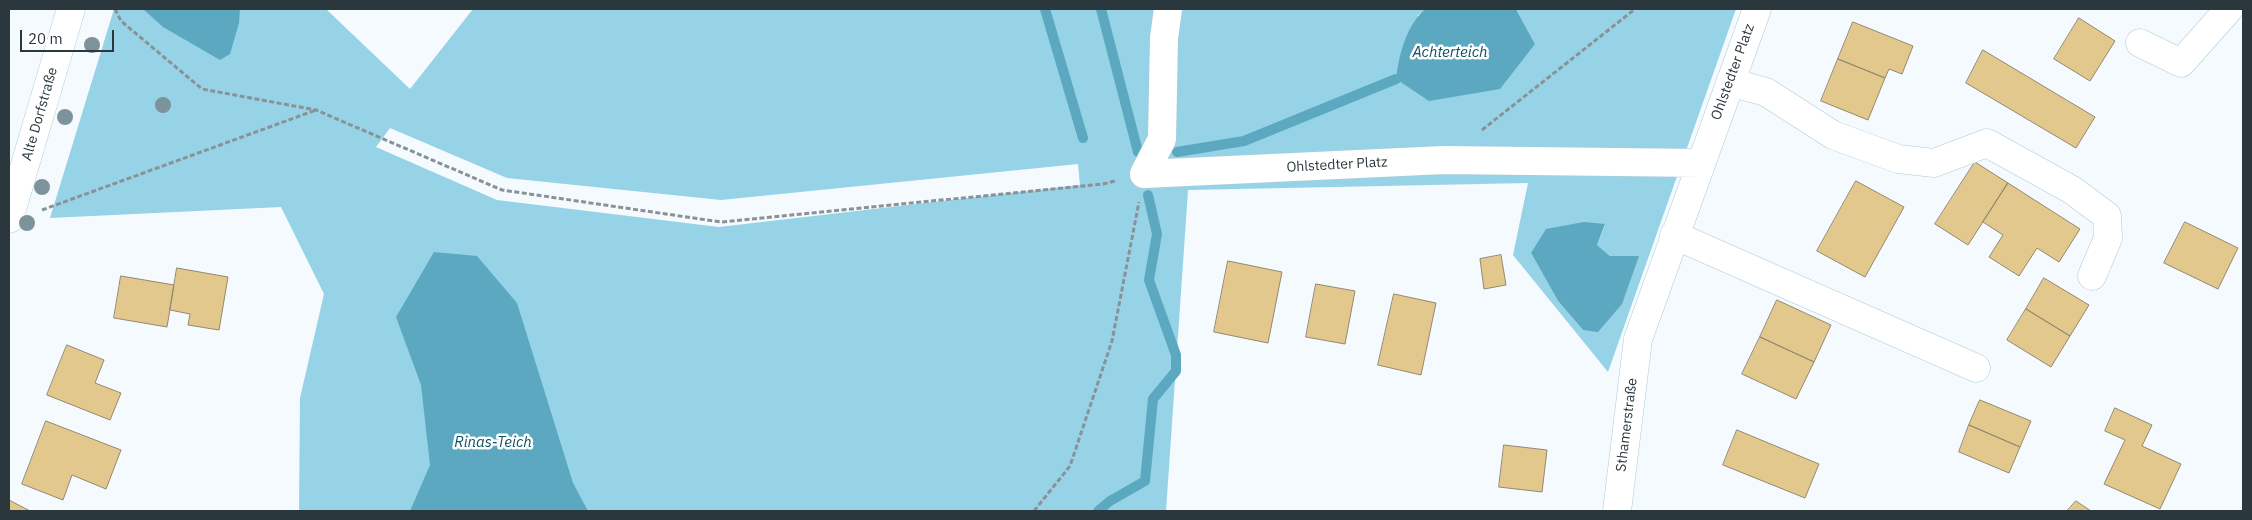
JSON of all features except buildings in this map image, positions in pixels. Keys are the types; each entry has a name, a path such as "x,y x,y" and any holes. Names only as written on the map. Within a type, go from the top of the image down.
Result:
{"street":[{"name":"Alte Dorfstraße","path":"10,215 71,9"},
{"path":"1144,174 1162,139 1164,38 1168,9"},
{"name":"Ohlstedter Platz","path":"1638,339 1757,9"},
{"path":"2140,43 2181,63 2229,9"},
{"path":"1730,82 1766,92 1833,134 1898,159 1934,163 1987,143 2072,190 2107,216 2108,238 2092,276"},
{"name":"Ohlstedter Platz","path":"1144,174 1444,160 1700,164"},
{"path":"1674,235 1976,368"},
{"name":"Sthamerstraße","path":"1617,511 1638,339"}],"path":[{"path":"116,9 121,20 202,89 316,110 502,190 721,222 1103,184 1144,174 1112,341 1070,466 1034,511"},
{"path":"1444,160 1635,9"},
{"path":"10,215 30,215 64,204 316,110"}],"shaded area":[{"path":"114,9 326,9 410,89 473,9 1425,9 1417,16 1535,44 1516,9 1736,9 1608,372 1513,255 1528,183 1188,190 1166,511 299,511 300,398 324,294 281,207 50,218","holes":["390,128 507,178 721,200 1078,164 1080,185 719,227 497,200 376,147","1605,225 1597,245 1610,256 1583,330 1558,301 1531,253"]}],"water":[{"path":"143,9 240,9 239,23 230,54 220,60 163,27"},
{"name":"Achterteich","path":"1425,9 1516,9 1535,44 1500,89 1429,101 1396,79 1404,41 1418,16"},
{"path":"1584,222 1605,224 1597,245 1610,256 1639,256 1622,304 1598,332 1583,330 1558,301 1531,253 1546,229"},
{"name":"Rinas-Teich","path":"434,252 477,256 517,303 573,483 588,511 410,511 430,465 421,385 396,317"}],"waterway":[{"path":"1045,9 1083,138"},
{"path":"1101,9 1138,152"},
{"path":"1177,152 1244,141 1396,79"},
{"path":"1098,511 1110,501 1145,481 1153,399 1176,371 1176,355 1149,280 1157,234 1148,195"}]}
